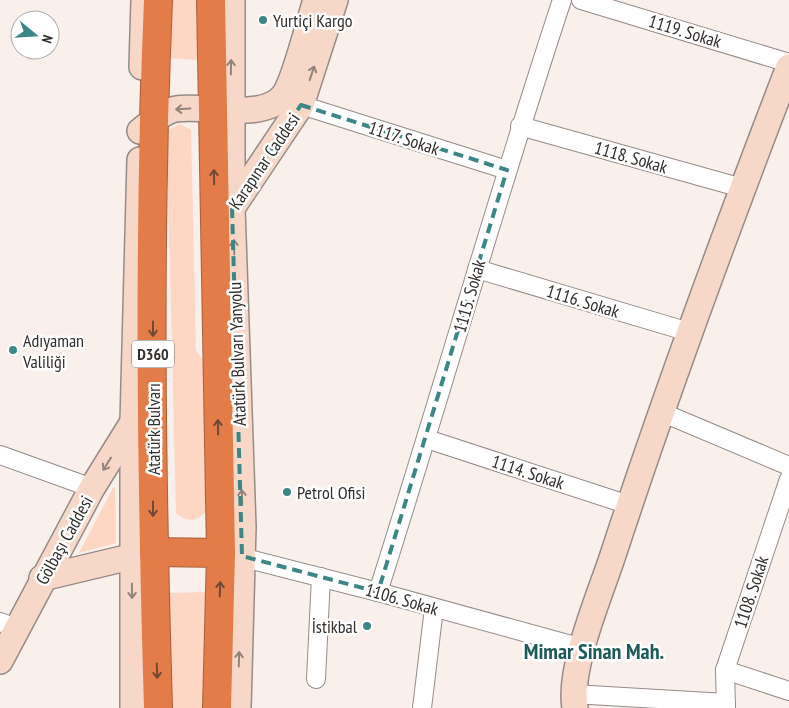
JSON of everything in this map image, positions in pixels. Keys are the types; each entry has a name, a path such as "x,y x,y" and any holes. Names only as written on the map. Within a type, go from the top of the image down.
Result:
{"highway":[{"name":"Atatürk Bulvarı","path":"158,0 147,126 142,553 158,708"},
{"path":"211,0 222,109 214,234 232,555 217,708"},
{"path":"142,553 232,555"}],"street":[{"path":"133,708 142,553 132,422 147,126 144,0"},
{"name":"Atatürk Bulvarı Yanyolu","path":"232,0 222,109 232,207 232,555 238,708"},
{"name":"Karapınar Caddesi","path":"147,126 178,109 261,109 273,104 284,95 316,0"},
{"name":"Karapınar Caddesi","path":"214,234 301,105 335,0"},
{"name":"1115. Sokak","path":"378,592 427,438 520,126 562,0"},
{"name":"1119. Sokak","path":"582,0 789,63"},
{"path":"726,706 574,701 582,648 629,505 688,332 789,67"},
{"name":"1117. Sokak","path":"301,105 507,170"},
{"name":"1118. Sokak","path":"520,126 742,188"},
{"name":"1116. Sokak","path":"477,269 688,332"},
{"path":"661,412 789,466"},
{"name":"Gölbaşı Caddesi","path":"0,661 8,625 42,578 92,488 132,422"},
{"name":"1114. Sokak","path":"427,438 629,505"},
{"path":"0,455 92,488"},
{"name":"1108. Sokak","path":"726,706 725,670 789,478"},
{"path":"42,578 142,553"},
{"name":"1106. Sokak","path":"232,555 378,592 582,648"},
{"path":"316,679 321,577"},
{"path":"422,708 434,608"},
{"path":"725,670 789,691"}],"highlighted area":[{"path":"301,105 507,170 378,592 242,556 232,207"}],"shaded area":[{"path":"170,0 198,0 199,60 168,58"},
{"path":"180,124 191,130 196,350 205,363 207,510 200,517 192,520 188,520 176,513 168,186 164,173 164,132"},
{"path":"115,487 116,543 79,553 113,488"},
{"path":"205,592 204,708 171,708 169,593"}],"place":[{"name":"Yurtiçi Kargo","path":"263,20"},
{"name":"Adıyaman Valiliği","path":"13,350"},
{"name":"Petrol Ofisi","path":"287,492"},
{"name":"İstikbal","path":"367,626"}],"district":[{"name":"Mimar Sinan Mah.","path":"594,651"}]}
